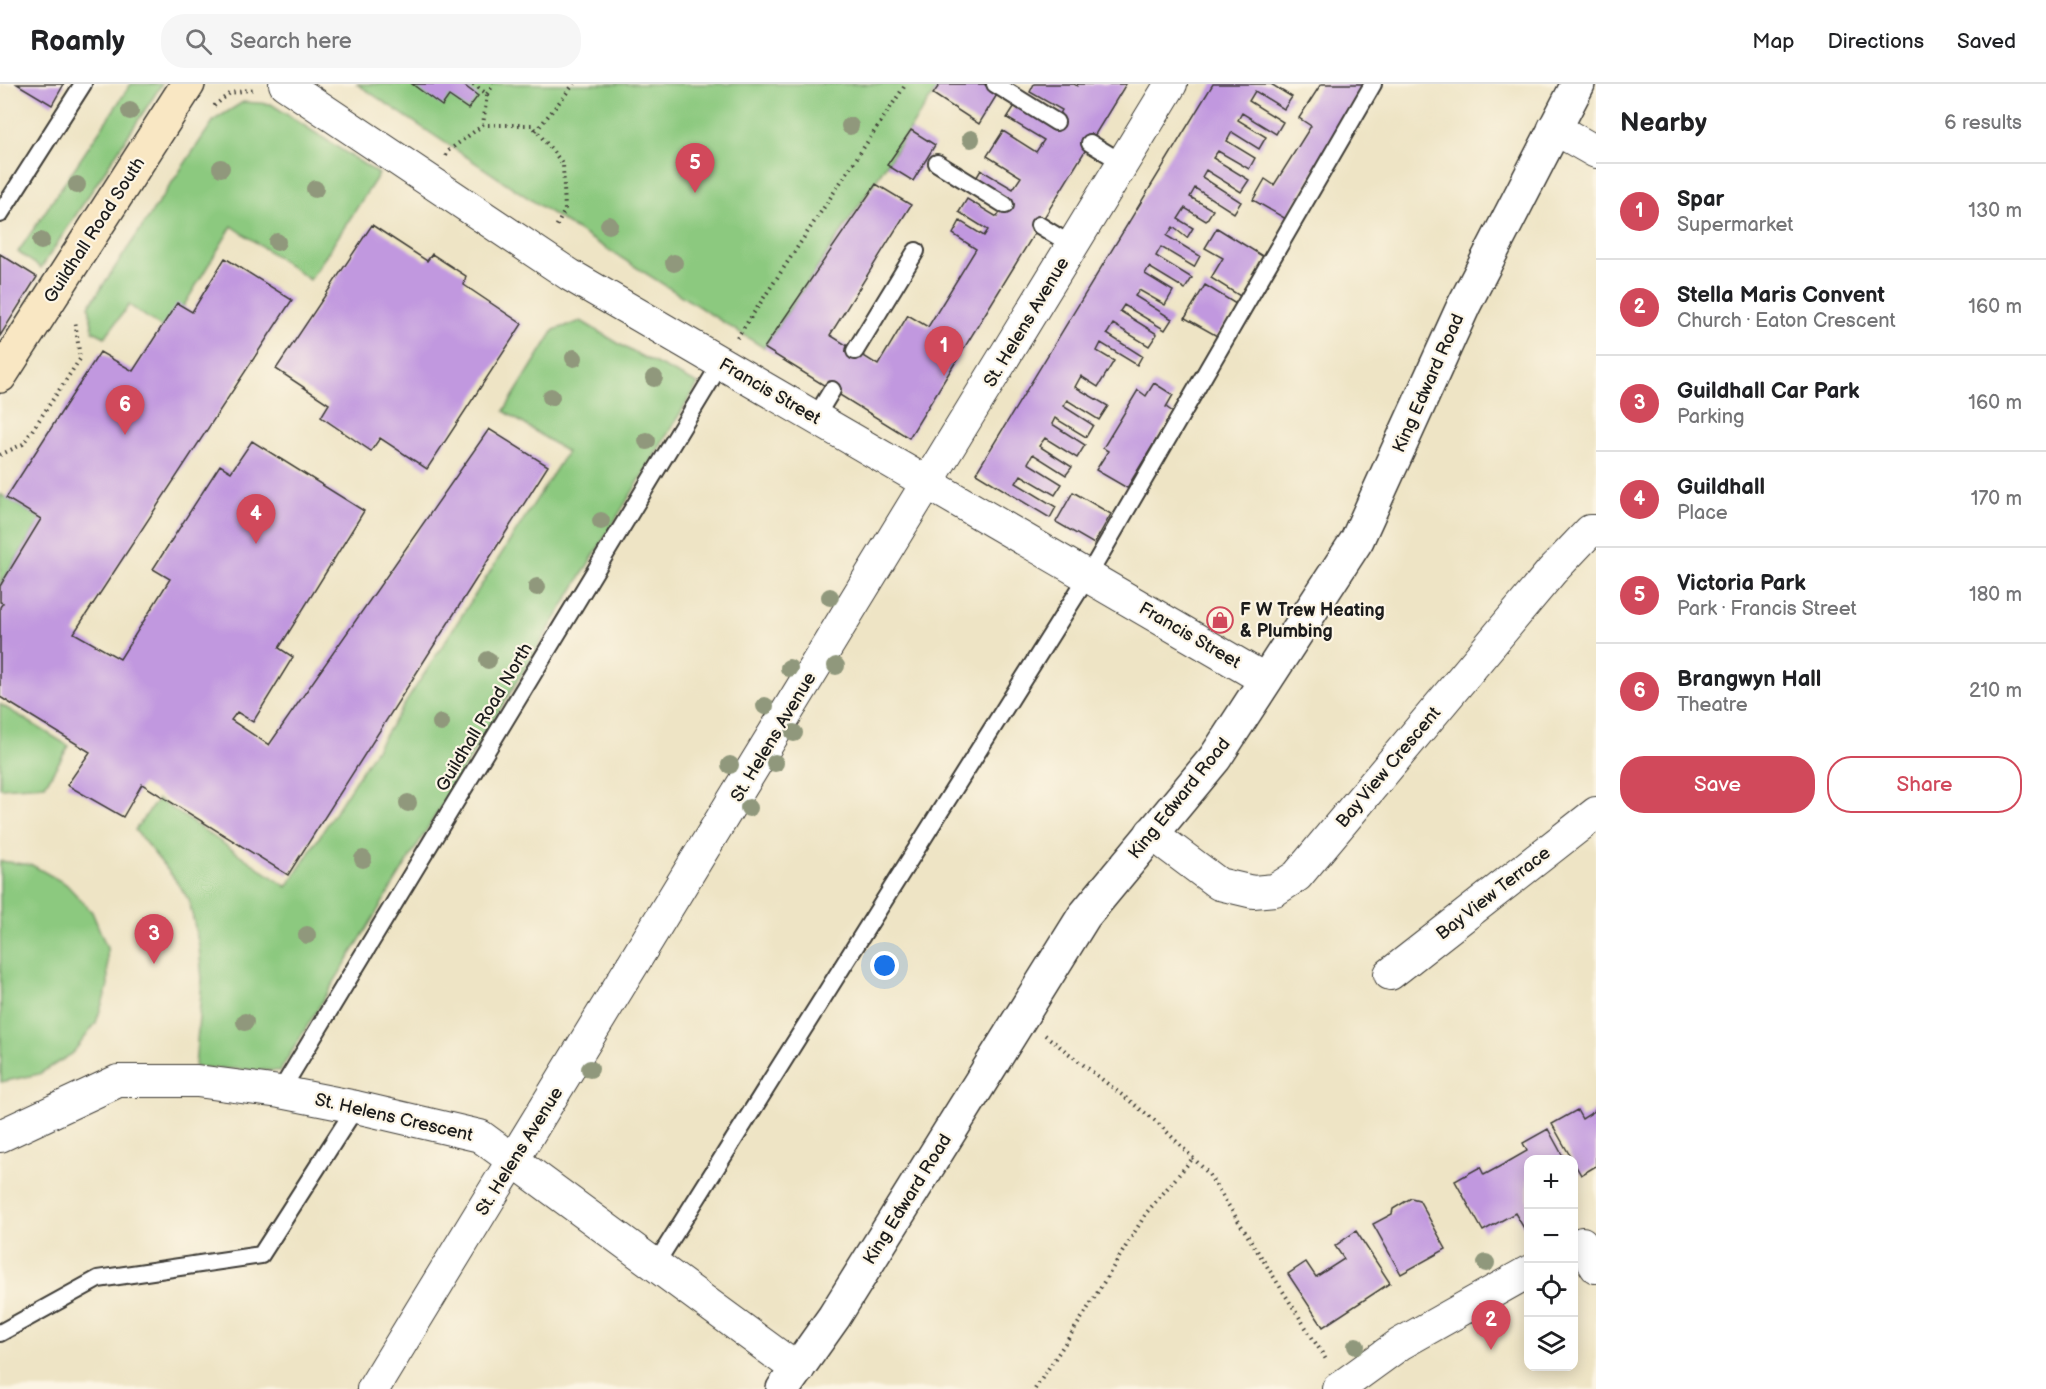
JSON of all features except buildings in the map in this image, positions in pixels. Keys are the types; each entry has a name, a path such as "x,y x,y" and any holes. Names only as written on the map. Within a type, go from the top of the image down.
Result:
{"main road":[{"name":"Guildhall Road South","path":"0,376 188,84"}],"street":[{"name":"St. Helens Avenue","path":"373,1389 1171,84"},
{"name":"King Edward Road","path":"791,1379 834,1317 1084,916 1215,758 1357,540 1464,305 1578,84"},
{"name":"Francis Street","path":"271,86 433,183 570,276 1266,680"},
{"path":"1554,128 1596,152"},
{"name":"Bay View Crescent","path":"1152,833 1219,884 1253,892 1275,890 1297,876 1552,571 1593,531"},
{"name":"Bay View Terrace","path":"1390,974 1596,813"},
{"name":"St. Helens Crescent","path":"0,1136 118,1081 196,1081 280,1092 480,1136 655,1264 791,1379"},
{"path":"1342,1385 1400,1344 1524,1274"}],"lane":[{"path":"0,214 83,84"},
{"path":"995,84 1056,122"},
{"path":"655,1264 1088,576 1373,84"},
{"path":"1090,143 1123,163"},
{"path":"937,163 1005,205"},
{"path":"1039,225 1073,246"},
{"path":"855,351 916,251"},
{"name":"Guildhall Road North","path":"280,1092 721,363"},
{"path":"815,418 832,390"},
{"path":"0,1333 98,1279 261,1255 356,1107"}],"path":[{"path":"473,84 486,94"},
{"path":"483,125 486,94 494,84"},
{"path":"536,131 574,84"},
{"path":"721,363 906,84"},
{"path":"207,112 230,93 271,86"},
{"path":"433,183 448,151 483,125 532,125 563,164 565,210 541,256"},
{"path":"0,455 23,444 80,359 75,316"},
{"path":"1021,1016 1158,1124 1208,1173 1342,1385"},
{"path":"1035,1389 1147,1212 1193,1158"}],"green space":[{"path":"131,84 162,84 41,268 18,252"},
{"path":"357,84 940,84 764,348 566,223"},
{"path":"243,102 271,104 379,174 310,280 232,226 168,332 129,305 105,337 93,331 89,306 214,120"},
{"path":"581,321 631,351 698,384 280,1071 195,1067 202,979 199,946 189,900 135,830 158,799 287,887 567,452 504,411 554,330"},
{"path":"0,494 41,519 0,586"},
{"path":"0,704 69,746 45,785 0,788"},
{"path":"0,861 32,865 66,884 92,912 107,948 108,986 96,1023 72,1054 39,1074 1,1082"}],"place":[{"name":"Victoria Park","path":"695,193"},
{"name":"Spar","path":"944,376"},
{"name":"Brangwyn Hall","path":"125,435"},
{"name":"Guildhall","path":"256,544"},
{"name":"F W Trew Heating & Plumbing","path":"1220,620"},
{"name":"Guildhall Car Park","path":"154,964"},
{"name":"Stella Maris Convent","path":"1491,1350"}]}
